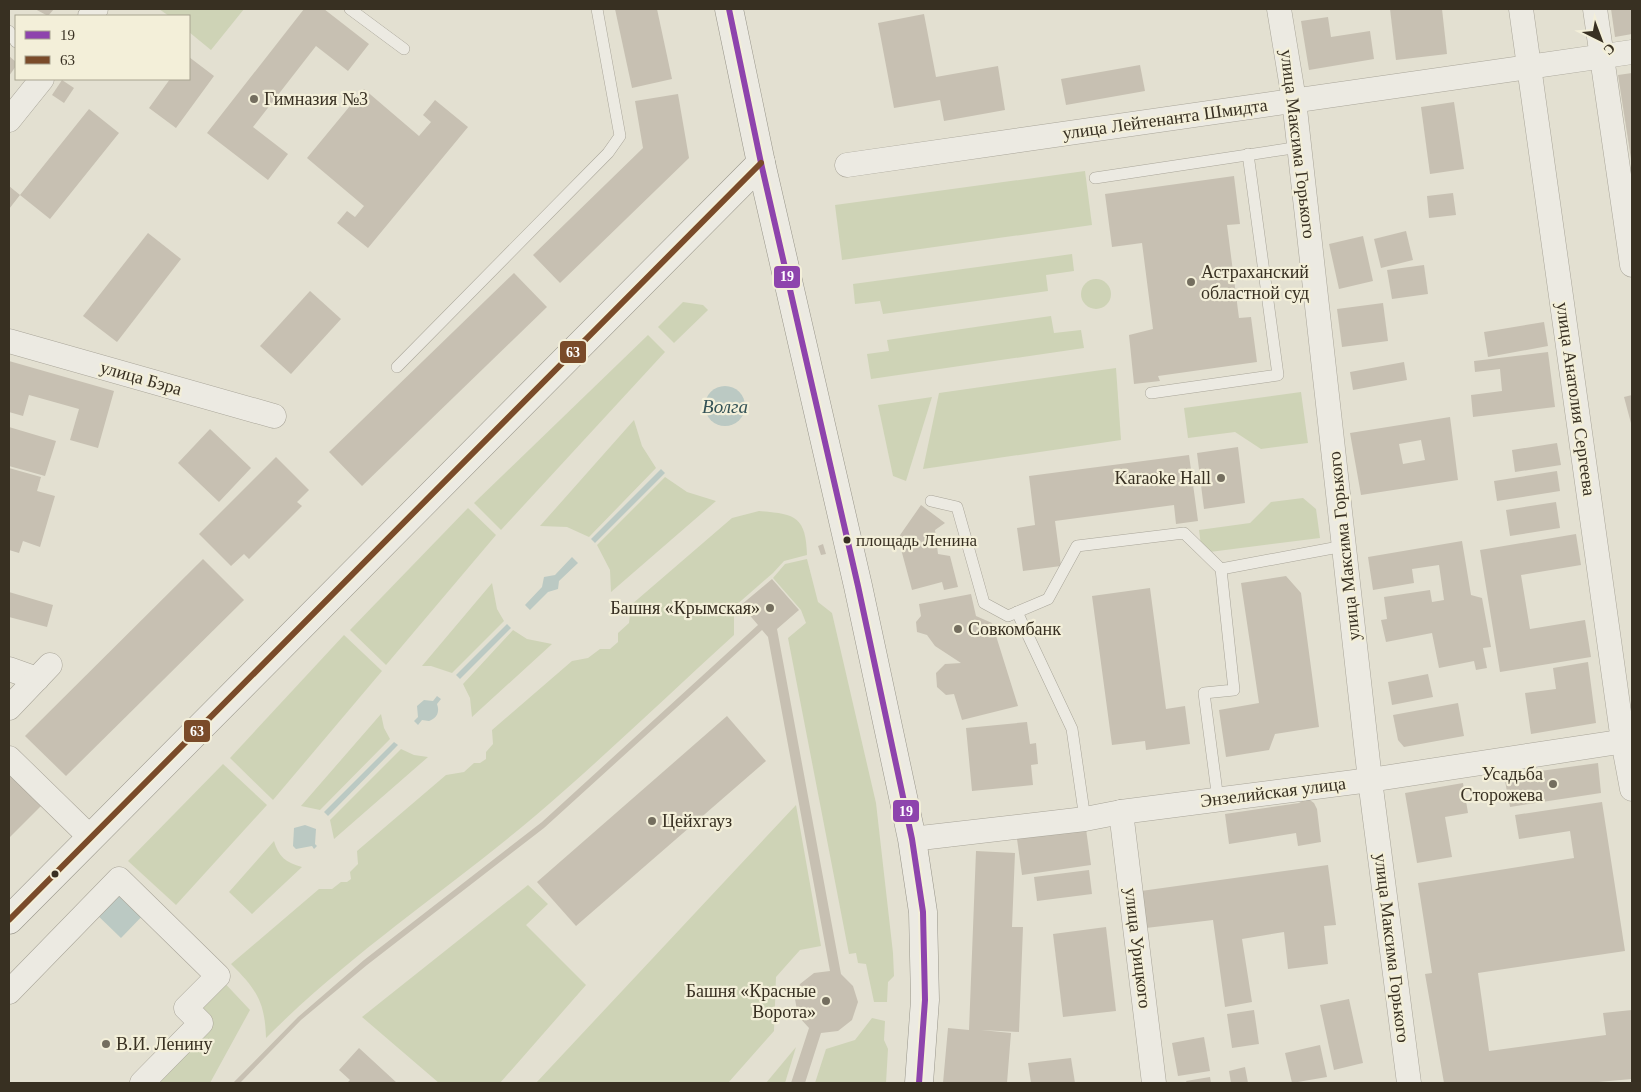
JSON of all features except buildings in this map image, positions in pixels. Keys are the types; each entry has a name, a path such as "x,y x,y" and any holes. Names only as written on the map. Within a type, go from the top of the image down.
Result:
{"main road":[{"path":"729,9 761,163 856,577 912,839 923,912 925,1000 919,1083"},
{"path":"9,920 761,163"}],"street":[{"name":"улица Максима Горького","path":"1279,9 1300,147 1370,780 1409,1083"},
{"name":"улица Анатолия Сергеева","path":"1522,9 1628,740 1632,789"},
{"path":"1595,9 1632,266"},
{"name":"улица Лейтенанта Шмидта","path":"847,165 1529,65 1632,52"},
{"path":"9,120 41,80"},
{"name":"улица Бэра","path":"9,341 274,416"},
{"path":"9,669 44,672 9,708"},
{"name":"Энзелийская улица","path":"912,839 1085,819 1121,812 1370,780 1628,740"},
{"path":"9,758 90,838"},
{"name":"улица Урицкого","path":"1121,812 1154,1083"},
{"path":"9,992 119,879 218,976 186,1008 201,1023 142,1083"}],"lane":[{"path":"350,9 404,49"},
{"path":"397,367 608,153 620,136 597,9"},
{"path":"1095,178 1300,147"},
{"path":"1151,393 1278,375 1248,154"},
{"path":"931,501 958,507 984,603 1008,616 1048,599 1077,546 1184,533 1221,569 1234,690 1204,693 1218,800"},
{"path":"1221,569 1344,546"},
{"path":"1017,612 1072,728 1085,819"}],"green space":[{"path":"159,9 244,9 211,50 190,33 190,15 168,15"},
{"path":"1085,171 1092,225 842,260 835,205"},
{"path":"1072,254 1074,271 1046,275 1048,291 883,314 880,301 855,304 853,284"},
{"path":"1096,279 1107,283 1111,294 1107,305 1096,309 1085,305 1081,294 1085,283"},
{"path":"683,302 703,305 708,310 674,343 658,327"},
{"path":"1051,316 1054,333 1081,330 1084,348 871,379 867,354 889,351 887,340"},
{"path":"648,335 665,352 501,530 474,503"},
{"path":"1116,368 1121,440 923,469 939,393"},
{"path":"1301,392 1308,443 1261,449 1235,432 1188,438 1184,408"},
{"path":"932,397 906,481 893,476 878,405"},
{"path":"634,420 642,446 656,468 589,537 567,527 540,526"},
{"path":"665,477 687,492 716,501 611,592 610,570 597,545"},
{"path":"1303,498 1316,509 1320,538 1202,553 1199,530 1250,523 1271,502"},
{"path":"468,508 496,535 386,665 350,630"},
{"path":"759,511 782,514 796,520 804,532 807,555 784,561 734,607 734,635 535,816 330,979 266,1038 264,1014 258,996 231,964 319,889 332,889 341,882 347,882 351,879 350,872 358,864 357,851 446,775 464,772 474,763 480,763 486,759 486,752 493,744 492,730 572,661 588,658 600,649 610,649 618,642 618,633 629,623 631,605 732,518"},
{"path":"807,559 818,602 832,613 876,803 893,953 894,976 888,982 887,1002 874,1002 866,964 858,963 856,953 849,954 788,638 806,623 801,610 773,578 785,564"},
{"path":"492,583 497,609 504,621 452,673 431,666 422,666"},
{"path":"513,630 527,639 552,644 472,717 470,698 463,684"},
{"path":"344,635 382,671 273,800 230,758"},
{"path":"381,714 384,728 390,739 320,810 301,806"},
{"path":"401,749 414,755 428,757 334,839 330,820"},
{"path":"223,764 267,805 176,905 128,861"},
{"path":"796,805 821,946 800,950 776,977 774,1031 728,1083 536,1083"},
{"path":"274,841 280,855 291,863 302,867 252,914 229,892"},
{"path":"528,885 548,904 526,925 586,985 500,1083 439,1083 362,1017"},
{"path":"218,976 250,1010 210,1083 142,1083 201,1023 186,1008"},
{"path":"872,1018 885,1021 884,1040 888,1049 886,1083 815,1083 826,1049 855,1040"},
{"path":"796,1047 785,1083 766,1083"}],"water":[{"name":"Волга","path":"729,386 736,389 742,395 745,406 744,414 736,423 729,426 721,426 714,423 706,414 705,402 708,395 717,387"},
{"path":"661,469 665,473 595,543 591,539"},
{"path":"572,557 578,563 559,581 558,589 548,592 530,610 525,605 542,587 544,577 555,575"},
{"path":"507,624 511,628 460,679 456,675"},
{"path":"437,696 441,699 437,704 438,712 436,716 429,721 422,720 418,725 414,721 418,717 417,706 424,700 433,701"},
{"path":"394,742 398,745 328,816 324,812"},
{"path":"305,825 316,829 315,844 317,846 314,849 312,846 296,849 293,846 294,828"},
{"path":"119,879 149,909 121,938 90,908"}],"transit line":[{"name":"19","path":"729,9 761,163 858,586 912,839 923,912 925,1000 919,1083"},
{"name":"63","path":"9,920 761,163"}],"place":[{"name":"Гимназия №3","path":"254,99"},
{"name":"Астраханский областной суд","path":"1191,282"},
{"name":"Karaoke Hall","path":"1221,478"},
{"name":"площадь Ленина","path":"847,540"},
{"name":"Башня «Крымская»","path":"770,608"},
{"name":"Совкомбанк","path":"958,629"},
{"name":"Усадьба Сторожева","path":"1553,784"},
{"name":"Цейхгауз","path":"652,821"},
{"name":"Башня «Красные Ворота»","path":"826,1001"},
{"name":"В.И. Ленину","path":"106,1044"}]}
